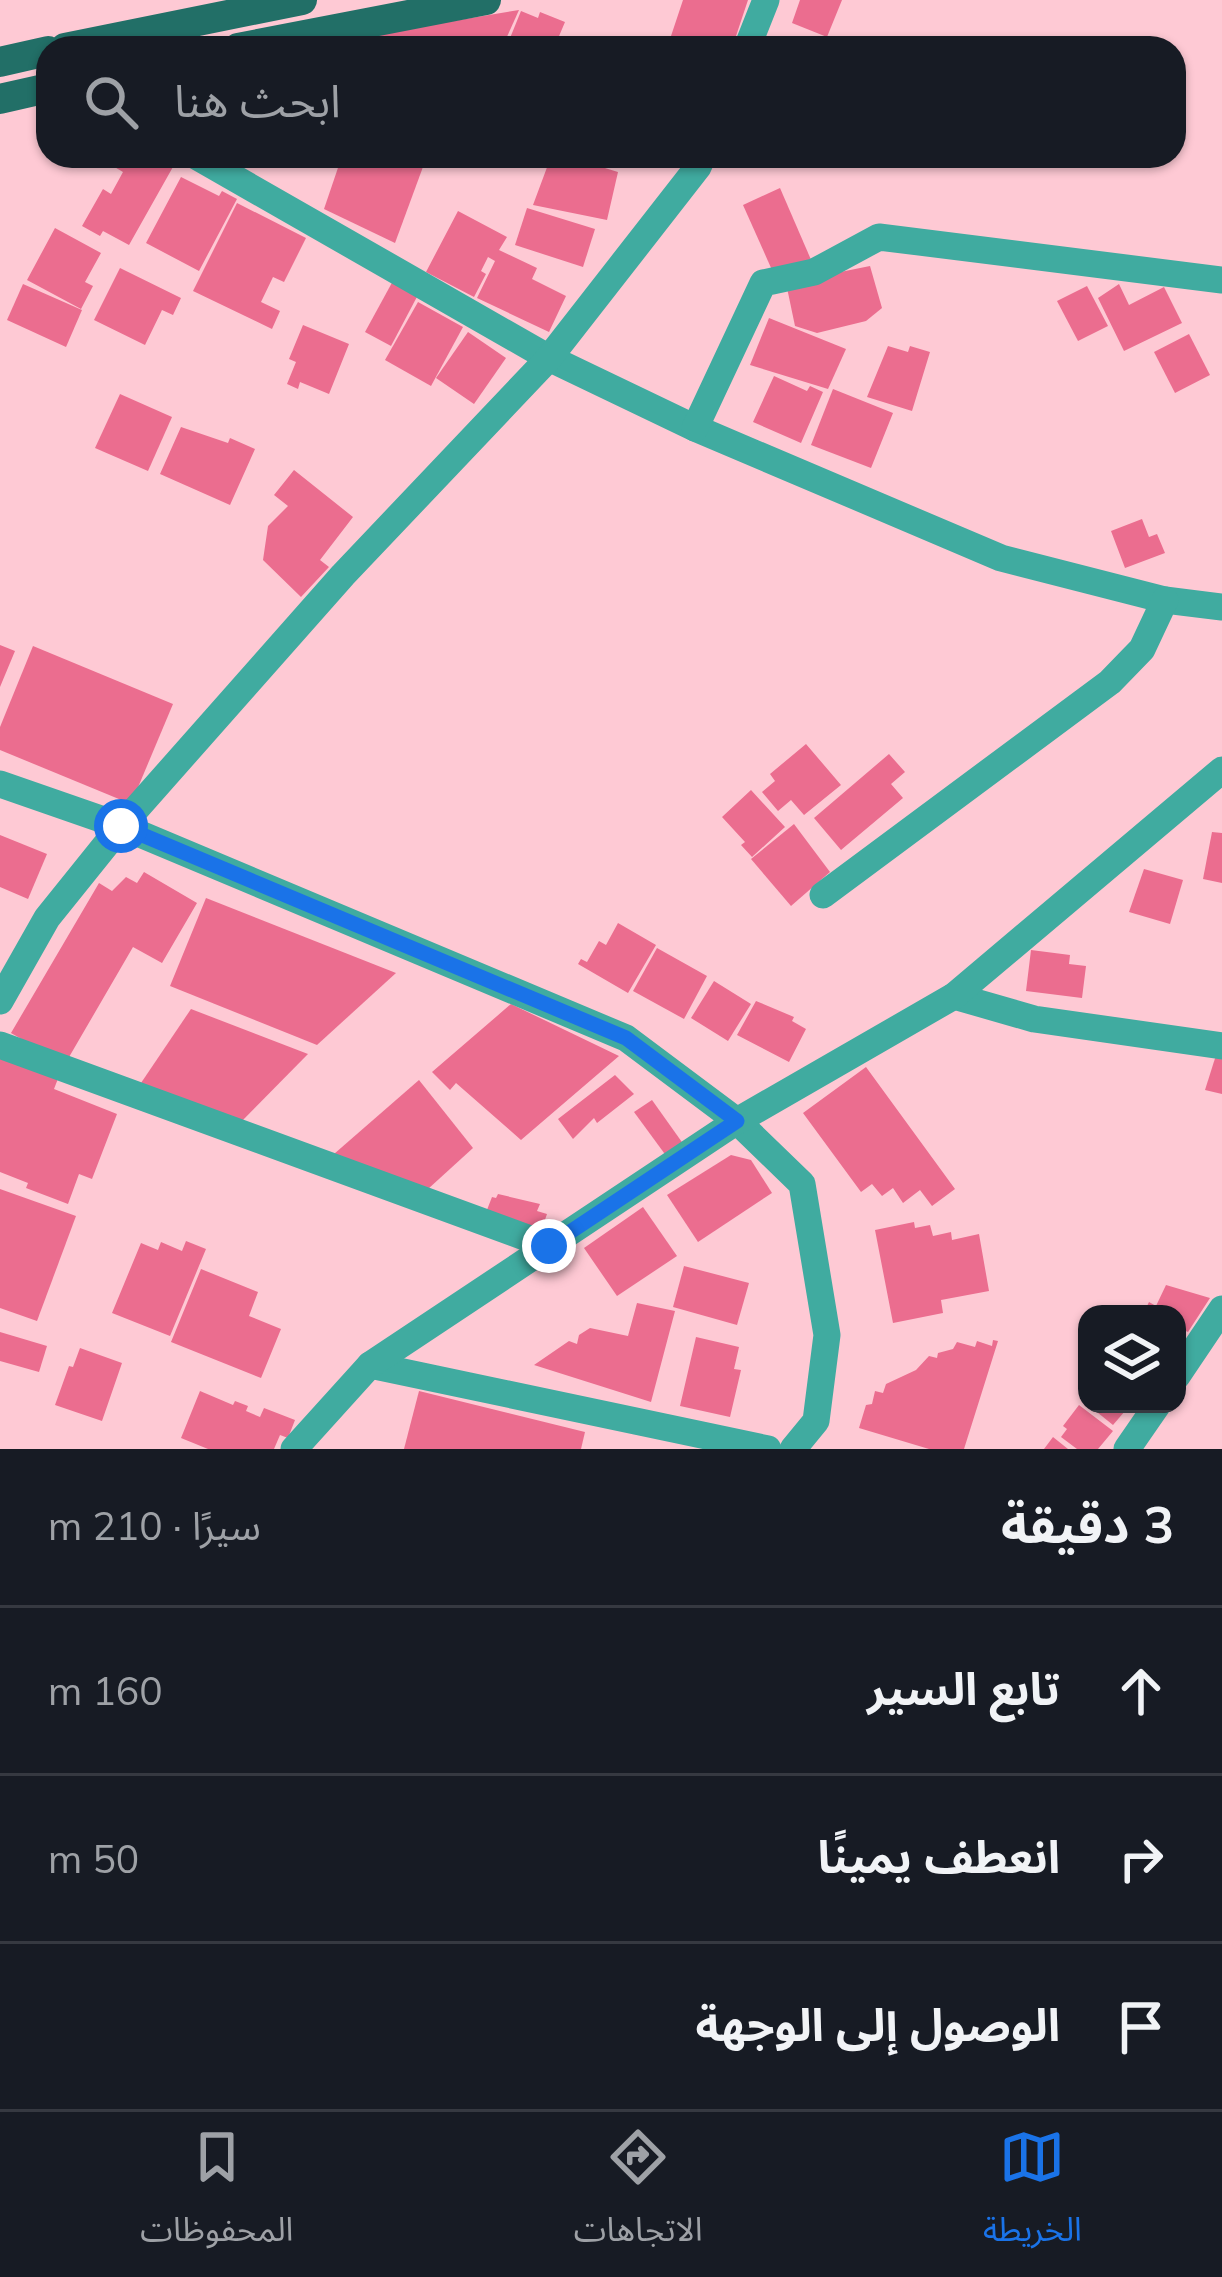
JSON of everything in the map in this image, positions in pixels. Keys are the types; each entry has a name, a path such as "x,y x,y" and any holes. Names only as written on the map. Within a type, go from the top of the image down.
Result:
{"main road":[{"path":"124,36 302,0"},
{"path":"300,36 485,0"},
{"path":"0,99 36,91"}],"street":[{"path":"751,36 766,0"},
{"path":"217,168 549,358 695,428 1000,558 1165,600 1222,607"},
{"path":"0,1000 47,918 121,826 343,575 549,358 697,168"},
{"path":"695,428 763,283 814,272 879,237 1222,280"},
{"path":"823,895 1110,682 1142,649 1165,600"},
{"path":"294,1449 370,1365 737,1121 954,996 1222,770"},
{"path":"0,784 121,826 626,1038 737,1121 802,1184 827,1335 816,1421 793,1449"},
{"path":"954,996 1034,1019 1222,1046"},
{"path":"0,1045 549,1246"},
{"path":"1186,1363 1222,1310"},
{"path":"370,1365 768,1449"},
{"path":"1127,1449 1152,1413"}],"building":[{"path":"683,0 748,0 736,36 671,36"},
{"path":"800,0 842,0 827,36 792,23"},
{"path":"519,10 507,36 363,36"},
{"path":"521,11 538,18 540,12 565,22 559,36 511,36"},
{"path":"116,168 172,168 129,245 82,226 103,189 111,194 123,172"},
{"path":"338,168 423,168 395,243 324,209"},
{"path":"547,168 618,172 607,220 533,205"},
{"path":"181,177 219,196 222,191 237,199 199,271 146,243"},
{"path":"780,188 812,262 776,279 743,205"},
{"path":"237,203 306,238 284,282 273,277 261,302 280,311 272,329 193,291"},
{"path":"527,208 595,229 583,267 515,245"},
{"path":"458,211 507,237 499,250 537,268 532,279 566,296 549,332 477,298 495,261 488,257 481,271 486,274 474,297 426,272"},
{"path":"55,228 101,253 85,282 93,286 81,309 27,280"},
{"path":"870,266 882,308 866,321 817,333 795,326 786,283"},
{"path":"120,268 181,298 173,315 162,310 145,345 94,320"},
{"path":"394,279 419,293 391,346 365,332"},
{"path":"23,284 82,310 66,347 7,320"},
{"path":"1119,284 1129,305 1164,287 1182,323 1124,351 1098,298"},
{"path":"1087,286 1108,326 1078,341 1057,301"},
{"path":"418,302 463,327 431,386 385,360"},
{"path":"769,318 846,349 828,389 750,365"},
{"path":"303,325 349,344 329,394 300,382 298,389 287,384 296,362 289,359"},
{"path":"468,332 506,358 474,404 436,378"},
{"path":"1189,334 1210,375 1175,393 1154,352"},
{"path":"888,346 930,352 912,411 867,397"},
{"path":"774,376 807,391 810,386 823,392 801,443 753,422"},
{"path":"833,389 893,413 871,468 811,445"},
{"path":"120,394 172,417 148,471 95,448"},
{"path":"181,427 255,449 230,505 160,474"},
{"path":"294,470 353,517 320,560 329,567 301,597 263,560 268,526 288,506 274,495"},
{"path":"1142,519 1149,537 1157,534 1165,553 1125,568 1111,531"},
{"path":"0,645 15,651 0,687"},
{"path":"33,646 173,704 131,804 0,750 0,727"},
{"path":"806,744 841,785 804,815 791,800 778,811 762,792 775,781 770,774"},
{"path":"889,754 905,772 891,784 903,798 841,850 814,818"},
{"path":"751,790 785,827 752,857 722,817"},
{"path":"794,824 830,872 791,906 751,859"},
{"path":"1212,832 1222,833 1222,883 1203,879"},
{"path":"0,835 47,854 28,899 0,887"},
{"path":"1144,869 1183,880 1170,924 1129,912"},
{"path":"144,872 197,903 162,963 133,947 65,1064 11,1033 99,883 112,891 126,877 137,883"},
{"path":"206,898 396,973 317,1045 170,986"},
{"path":"618,923 656,945 628,993 578,964 581,959 587,962 599,941 606,945"},
{"path":"657,948 707,976 684,1019 633,991"},
{"path":"1031,950 1070,955 1069,964 1086,966 1082,998 1026,991"},
{"path":"714,981 751,1004 728,1041 691,1018"},
{"path":"756,1001 794,1017 792,1021 806,1029 789,1062 737,1035"},
{"path":"511,1004 619,1056 521,1140 456,1083 450,1090 432,1072"},
{"path":"191,1009 308,1054 240,1123 141,1083"},
{"path":"1217,1052 1222,1052 1222,1094 1205,1090"},
{"path":"0,1053 59,1076 54,1089 117,1114 92,1179 79,1174 68,1204 0,1172"},
{"path":"866,1067 955,1189 932,1206 920,1190 903,1203 893,1188 882,1196 872,1184 861,1192 803,1113"},
{"path":"615,1075 634,1094 597,1123 594,1118 573,1139 558,1119"},
{"path":"419,1080 473,1148 428,1189 334,1154"},
{"path":"652,1100 684,1145 667,1157 634,1112"},
{"path":"731,1155 751,1160 772,1193 698,1242 667,1195"},
{"path":"0,1189 76,1216 37,1321 0,1308"},
{"path":"498,1194 540,1204 537,1211 547,1214 540,1234 485,1215"},
{"path":"643,1207 677,1256 617,1296 584,1248"},
{"path":"914,1222 915,1228 930,1225 933,1236 951,1232 952,1240 979,1234 989,1291 941,1300 943,1313 893,1323 875,1230"},
{"path":"186,1241 206,1249 170,1336 112,1313 141,1243 158,1250 161,1242 182,1251"},
{"path":"684,1266 749,1283 737,1325 673,1307"},
{"path":"201,1269 258,1292 249,1316 281,1329 261,1378 171,1342"},
{"path":"1166,1285 1210,1298 1188,1332 1186,1305 1156,1305"},
{"path":"637,1303 675,1311 651,1402 534,1365 569,1341 577,1344 579,1335 590,1328 628,1336"},
{"path":"0,1332 47,1346 39,1372 0,1361"},
{"path":"696,1337 739,1347 734,1369 741,1370 730,1417 680,1406"},
{"path":"993,1340 998,1341 964,1449 929,1449 859,1428 875,1391 883,1393 886,1384 916,1370 929,1356 937,1358 938,1353 953,1349 957,1342 975,1347 977,1341 992,1346"},
{"path":"80,1348 122,1363 102,1421 55,1405"},
{"path":"200,1391 248,1406 246,1411 260,1417 264,1408 295,1420 288,1438 280,1435 274,1449 208,1449 181,1438"},
{"path":"419,1391 585,1432 581,1449 404,1449"},
{"path":"1078,1406 1078,1413 1089,1413 1113,1431 1098,1449 1077,1449 1061,1437 1067,1429 1063,1426"},
{"path":"1098,1413 1123,1413 1113,1425"},
{"path":"1053,1437 1068,1449 1044,1449"}],"route":[{"path":"121,826 626,1038 737,1121 549,1246"}]}
